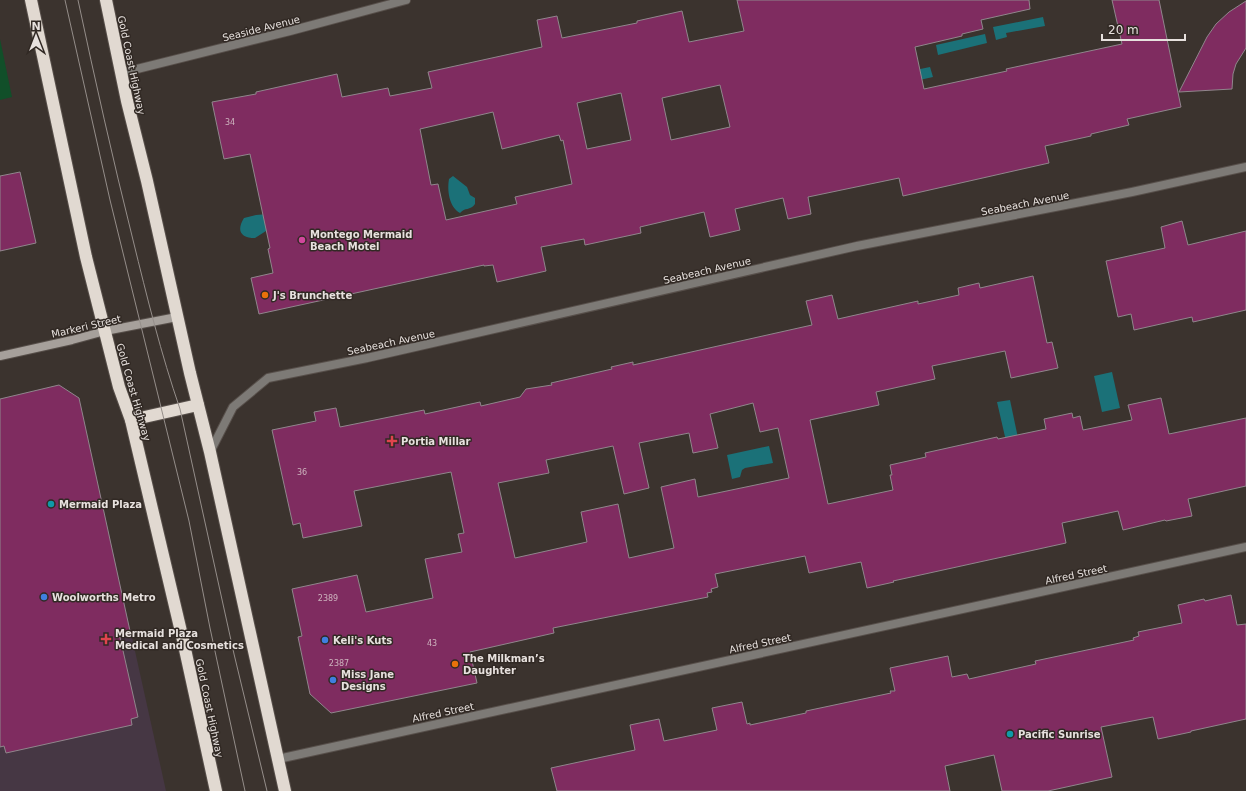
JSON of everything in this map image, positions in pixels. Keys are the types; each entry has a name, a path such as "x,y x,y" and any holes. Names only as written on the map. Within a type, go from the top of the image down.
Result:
{"highway":[{"name":"Gold Coast Highway","path":"31,0 86,257 123,401 131,420 183,640 216,791"},
{"name":"Gold Coast Highway","path":"106,0 121,73 177,317 210,452 285,791"},
{"path":"131,420 198,405"}],"main road":[{"name":"Markeri Street","path":"0,356 72,340 104,331 177,317"}],"street":[{"name":"Seaside Avenue","path":"121,73 290,31 406,0"},
{"name":"Seabeach Avenue","path":"210,452 233,407 268,378 367,358 857,246 1132,192 1246,167"},
{"name":"Alfred Street","path":"278,758 1246,546"}],"shaded area":[{"name":"Mermaid Plaza","path":"59,385 79,398 166,791 0,791 0,399"}],"green space":[{"path":"0,39 12,97 0,100"}],"water":[{"path":"1043,17 1045,26 1006,33 1007,37 996,40 993,27"},
{"path":"985,34 987,43 938,55 936,45"},
{"path":"930,67 933,77 888,87 886,76"},
{"path":"453,176 467,187 470,195 475,198 475,204 473,206 460,213 451,203 448,188 449,179"},
{"path":"268,214 276,231 266,231 255,238 246,237 241,233 240,227 244,218"},
{"path":"1112,372 1120,408 1102,412 1094,376"},
{"path":"1010,400 1018,438 1006,441 997,402"},
{"path":"769,446 773,463 745,468 742,470 740,477 732,479 727,455"}],"building":[{"path":"737,0 1029,0 1030,9 981,20 983,29 962,34 962,36 915,47 924,89 1007,71 1006,69 1122,44 1112,0 1159,0 1181,107 1127,119 1129,125 1091,134 1091,136 1045,146 1049,163 903,196 899,178 808,197 811,214 788,219 783,198 735,209 740,230 710,237 704,212 640,227 641,233 585,245 584,239 541,247 546,271 497,282 493,265 484,265 259,314 251,278 273,273 268,249 270,248 250,154 224,159 212,102 256,94 256,92 337,74 342,97 388,88 390,96 432,88 428,72 542,47 537,20 557,16 562,38 637,23 637,21 682,11 689,42 744,31","holes":["720,85 730,127 671,140 662,98","621,93 631,140 587,149 577,103","493,112 502,149 559,135 561,141 563,140 572,184 515,197 517,204 446,220 438,184 431,185 420,129"]},
{"path":"1246,1 1246,48 1236,64 1233,74 1232,89 1179,92 1207,37 1216,24 1229,12"},
{"path":"20,172 36,243 0,251 0,176"},
{"path":"1182,221 1188,245 1246,231 1246,310 1193,322 1192,317 1134,330 1131,314 1118,317 1106,261 1165,248 1161,227"},
{"path":"1033,276 1047,343 1052,342 1058,368 1011,378 1005,351 932,366 935,379 876,392 879,405 810,420 828,504 893,490 890,465 926,457 925,453 997,437 998,439 1046,429 1044,419 1072,413 1073,418 1080,416 1083,430 1132,420 1128,405 1161,398 1169,434 1246,418 1246,486 1188,499 1192,516 1165,520 1123,530 1118,511 1062,523 1066,543 867,588 861,562 809,573 805,556 715,574 718,587 711,589 712,592 707,593 708,597 553,628 554,633 470,652 477,683 331,713 310,694 298,637 302,636 292,589 357,575 366,612 433,598 425,559 462,552 458,534 464,533 451,472 354,491 362,526 303,538 300,523 293,525 272,430 316,421 314,412 336,408 340,427 424,410 425,414 480,402 481,406 520,397 526,389 552,385 551,383 612,369 611,367 633,362 633,365 812,325 806,301 832,295 838,319 918,301 918,304 959,295 958,288 979,283 980,288","holes":["753,403 760,432 778,428 789,478 698,497 695,479 661,487 674,548 629,558 618,504 581,512 587,542 515,558 498,483 549,473 546,460 613,446 624,494 649,488 639,443 689,433 693,453 718,448 710,414"]},
{"name":"Mermaid Plaza","path":"59,385 79,398 130,631 119,633 138,717 131,719 132,725 6,753 4,746 0,747 0,399"},
{"path":"1231,595 1237,625 1246,624 1246,719 1158,739 1153,717 1101,727 1112,777 1048,791 1002,791 994,755 945,766 950,791 557,791 551,768 635,750 630,725 659,719 664,741 717,730 712,708 742,702 747,724 750,723 750,725 806,713 806,711 891,693 890,691 895,691 890,668 948,656 952,677 967,674 969,679 1036,664 1035,661 1134,640 1133,638 1139,636 1138,632 1182,623 1178,605"}],"tram line":[{"path":"65,0 110,200 189,521 245,791"},
{"path":"78,0 111,150 144,283 160,346 180,409 234,654 267,791"}],"place":[{"name":"Montego Mermaid Beach Motel","path":"302,240"},
{"name":"J's Brunchette","path":"265,295"},
{"name":"Portia Millar","path":"392,441"},
{"name":"Mermaid Plaza","path":"51,504"},
{"name":"Woolworths Metro","path":"44,597"},
{"name":"Mermaid Plaza Medical and Cosmetics","path":"106,639"},
{"name":"Keli's Kuts","path":"325,640"},
{"name":"The Milkman’s Daughter","path":"455,664"},
{"name":"Miss Jane Designs","path":"333,680"},
{"name":"Pacific Sunrise","path":"1010,734"}]}
